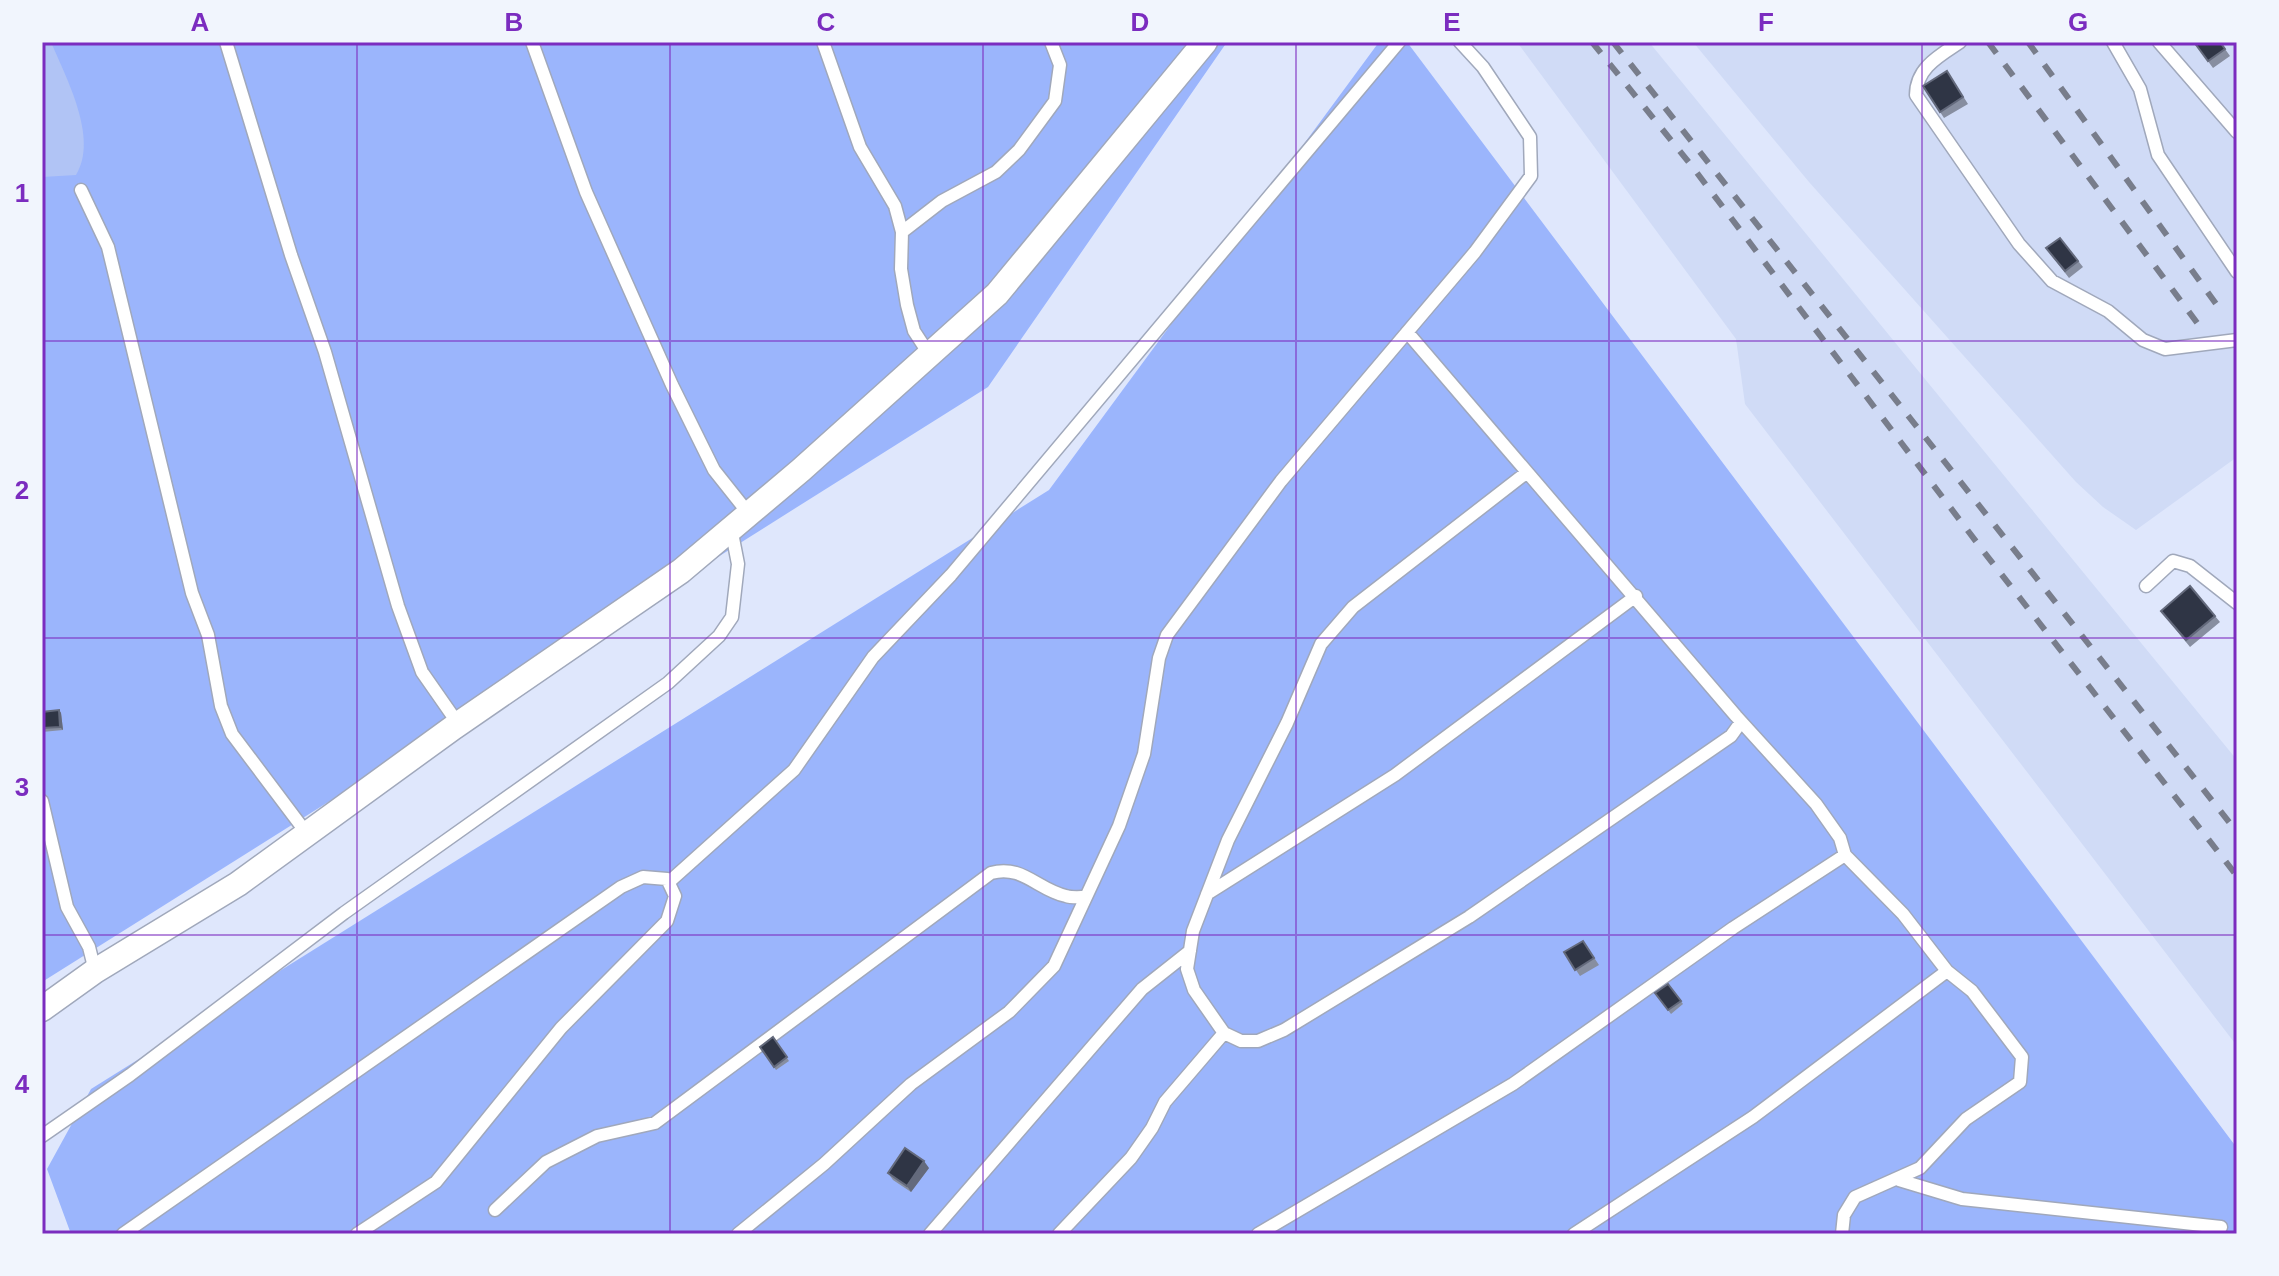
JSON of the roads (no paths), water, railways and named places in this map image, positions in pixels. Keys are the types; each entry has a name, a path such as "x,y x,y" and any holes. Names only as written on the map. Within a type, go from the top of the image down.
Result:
{"street":[{"path":"42,1009 95,971 238,884 454,727 681,571 997,294 1205,42"}],"lane":[{"path":"226,42 291,255 325,352 398,606 422,672 452,715 454,727"},
{"path":"42,1136 130,1075 344,913 668,683 719,636 732,617 740,521 672,385 586,192 532,42"},
{"path":"823,42 860,147 895,206 902,232 901,269 907,305 914,331 929,354"},
{"path":"902,232 942,201 996,172 1019,150 1055,101 1060,65 1051,42"},
{"path":"669,882 794,770 873,657 951,575 1399,42"},
{"path":"748,1231 911,1084 1009,1012 1054,966 1119,826 1144,754 1159,658 1167,635 1281,481 1475,252 1531,176 1530,137 1483,67 1460,42"},
{"path":"1960,42 1930,62 1916,81 1916,95 2034,265 2074,295 2108,311 2143,340 2165,349 2237,340"},
{"path":"2113,42 2140,89 2158,155 2237,272"},
{"path":"2159,42 2237,132"},
{"path":"81,190 108,247 192,593 208,635 225,719 232,734 308,835"},
{"path":"1407,332 1741,722 1816,804 1840,838 1845,855 1903,914 1947,971 1972,991 2022,1057 2024,1071 2020,1082 1966,1119 1920,1168 1899,1180 1855,1197 1844,1215 1842,1234"},
{"path":"1526,473 1353,607 1321,644 1287,723 1228,840 1190,951 1187,969 1194,990 1224,1033 1241,1041 1258,1041 1284,1030 1469,917 1731,736 1741,722"},
{"path":"2146,586 2173,561 2190,566 2237,603"},
{"path":"1207,894 1395,775 1636,596"},
{"path":"42,801 67,907 89,947 95,971"},
{"path":"1258,1234 1513,1084 1733,928 1845,855"},
{"path":"495,1210 546,1162 597,1136 655,1123 991,873 1005,869 1016,871 1066,897 1086,897"},
{"path":"123,1234 621,887 643,877 656,876 669,882 675,896 667,921 561,1028 436,1182 357,1234"},
{"path":"930,1234 1142,989 1190,951"},
{"path":"1574,1234 1753,1117 1947,971"},
{"path":"1059,1234 1131,1158 1165,1102 1224,1033"},
{"path":"1899,1180 1962,1199 2221,1227"}],"railway":[{"path":"1592,42 1691,165 1984,552 2237,876"},
{"path":"1613,42 2237,832"},
{"path":"1988,42 2201,328"},
{"path":"2028,42 2219,308"}]}
